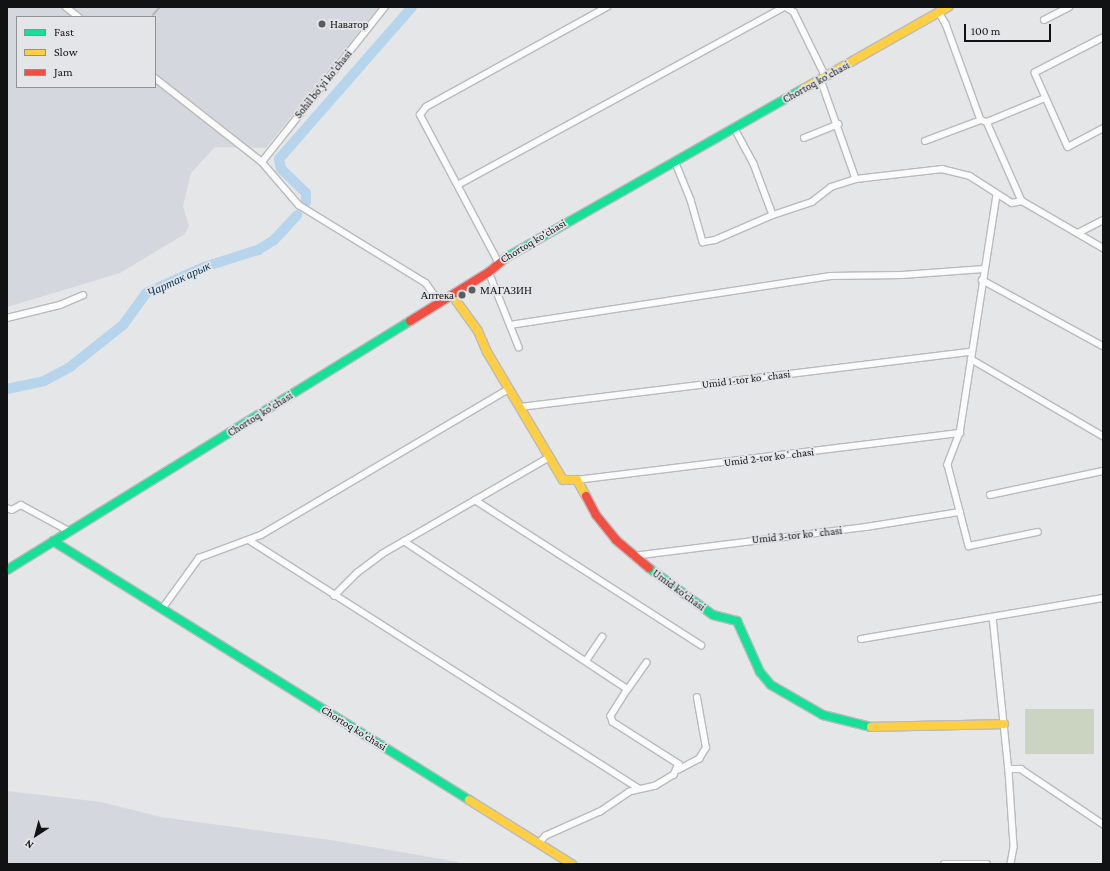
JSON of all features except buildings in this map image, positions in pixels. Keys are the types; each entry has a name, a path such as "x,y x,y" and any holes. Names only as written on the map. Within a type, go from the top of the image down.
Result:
{"street":[{"path":"66,7 78,16"},
{"name":"Sohil bo'yi ko'chasi","path":"262,162 385,7"},
{"path":"498,262 458,185 421,120 422,110 607,7"},
{"path":"458,185 786,7 794,12 823,78 856,179"},
{"name":"Chortoq ko'chasi","path":"7,570 489,272 498,262 948,7"},
{"path":"1044,20 1069,7"},
{"path":"939,12 946,24 981,120"},
{"path":"1103,38 1035,73 1068,147 1103,128"},
{"path":"156,79 262,162 299,205 426,284 440,302"},
{"path":"925,141 981,120 987,122 1045,98"},
{"path":"987,122 1022,201 1078,232 1103,248"},
{"path":"804,138 838,124"},
{"path":"734,127 754,164 773,215"},
{"path":"675,161 691,200 703,242 715,240 773,215 812,202 831,187 856,179 942,169 970,176 995,190 997,195 982,280 960,433 948,465 969,546 1038,532"},
{"path":"997,195 1012,203 1022,201"},
{"path":"1078,232 1103,220"},
{"path":"510,325 830,276 902,275 984,269"},
{"path":"489,272 519,347"},
{"path":"982,280 1103,346"},
{"path":"7,318 60,305 83,295"},
{"path":"452,295 478,330 487,352 564,481 577,480"},
{"name":"Umid 1-tor koʻchasi","path":"521,407 972,352"},
{"path":"971,360 1103,436"},
{"path":"162,609 199,558 249,540 509,389"},
{"name":"Umid 2-tor koʻchasi","path":"577,480 960,433"},
{"path":"334,596 357,573 404,541 550,458"},
{"path":"990,495 1103,471"},
{"name":"Umid ko‘chasi","path":"577,480 596,515 616,540 633,556 713,615 737,621 764,679 823,715 874,728 1004,724"},
{"path":"475,500 701,645"},
{"path":"7,508 12,510 21,505 69,531"},
{"name":"Umid 3-tor koʻchasi","path":"633,556 866,527 960,512"},
{"path":"249,540 334,596 638,788 650,788 678,770 699,759 706,748 697,698"},
{"name":"Chortoq ko'chasi","path":"54,541 572,864"},
{"path":"404,541 628,690"},
{"path":"861,639 1103,598"},
{"path":"993,616 1009,768 1014,847 1011,864"},
{"path":"586,661 602,637"},
{"path":"646,663 611,716 613,722 677,762 678,770"},
{"path":"1009,768 1021,769 1103,824"},
{"path":"540,843 546,836 600,812 638,788"},
{"path":"944,864 987,864"}],"shaded area":[{"path":"7,7 379,7 266,148 215,147 191,173 183,206 189,226 185,234 120,273 7,307"},
{"path":"7,791 101,802 161,817 337,841 459,862 458,864 7,864"}],"green space":[{"path":"1025,709 1094,709 1094,754 1025,754"}],"waterway":[{"name":"Чартак арык","path":"306,202 306,193 281,169 279,159 412,7"},
{"name":"Чартак арык","path":"7,389 44,381 70,367 123,325 146,293 204,267 258,250 274,240 297,215"}],"railway":[{"path":"153,15 160,7"}],"traffic: fast":[{"path":"507,257 803,89"},
{"path":"7,570 410,321"},
{"path":"53,541 469,800"},
{"path":"649,568 713,615 737,621 760,672 771,685 823,715 871,727"}],"traffic: slow":[{"path":"803,89 948,7"},
{"path":"452,295 478,331 487,352 563,480 577,480 586,496"},
{"path":"871,727 1004,724"},
{"path":"469,800 572,864"}],"traffic: jam":[{"path":"410,321 489,272 507,257"},
{"path":"586,496 596,515 616,540 649,568"}],"place":[{"name":"Наватор","path":"322,24"},
{"name":"МАГАЗИН","path":"472,290"},
{"name":"Аптека","path":"462,295"}]}
